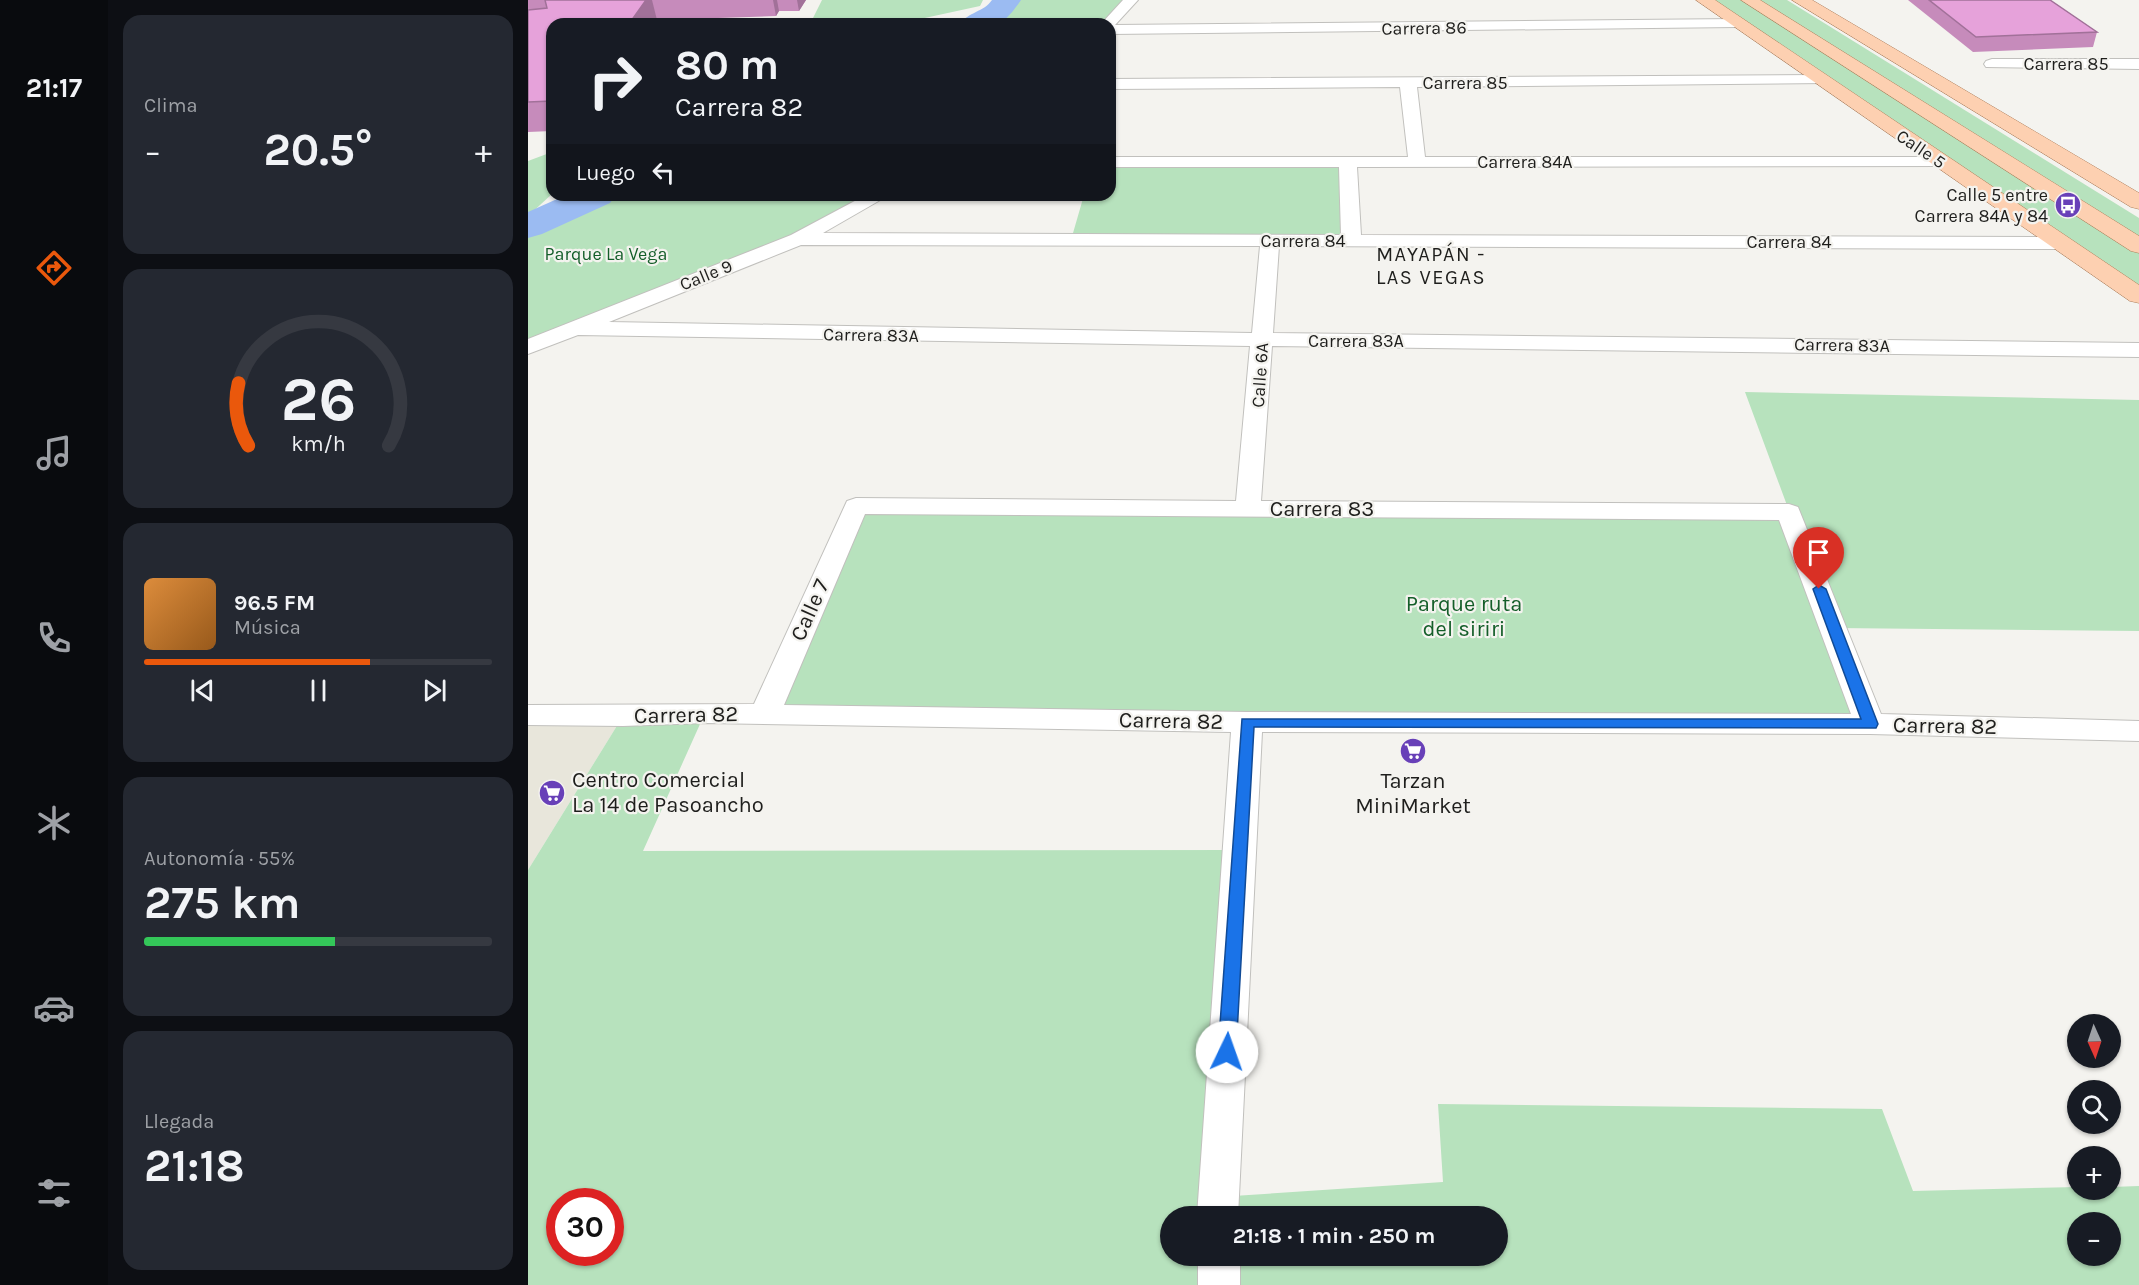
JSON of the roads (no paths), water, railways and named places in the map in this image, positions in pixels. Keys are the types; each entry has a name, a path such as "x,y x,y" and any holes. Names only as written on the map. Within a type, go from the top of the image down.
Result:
{"main road":[{"name":"Calle 5","path":"1704,0 2139,296"},
{"path":"1749,0 2139,246"},
{"path":"1800,0 2139,202"}],"street":[{"path":"1114,18 1131,0"},
{"name":"Carrera 86","path":"1116,30 1737,23"},
{"name":"Carrera 85","path":"1992,64 2139,64"},
{"name":"Carrera 85","path":"1116,84 1820,80"},
{"path":"1408,83 1417,162"},
{"name":"Carrera 84A","path":"1116,162 1940,162"},
{"path":"1348,162 1351,241"},
{"name":"Calle 9","path":"528,347 798,239 869,201"},
{"name":"Carrera 84","path":"798,239 2061,243"},
{"name":"Calle 6A","path":"1248,508 1270,241"},
{"name":"Carrera 83A","path":"574,328 933,336 2139,350"},
{"name":"Carrera 83","path":"856,506 1789,512 1870,724"},
{"name":"Calle 7","path":"765,714 856,506"},
{"name":"Carrera 82","path":"528,715 765,714 1247,722 1870,724 2139,731"},
{"path":"1219,1206 1247,722"},
{"path":"1218,1266 1219,1285"}],"waterway":[{"path":"988,18 997,14 1007,0"},
{"path":"528,226 584,201"}],"place":[{"name":"Calle 5 entre Carrera 84A y 84","path":"2068,205"},
{"name":"Tarzan MiniMarket","path":"1413,751"},
{"name":"Centro Comercial La 14 de Pasoancho","path":"552,793"}],"district":[{"name":"MAYAPÁN - LAS VEGAS","path":"1431,266"}],"park label":[{"name":"Parque La Vega","path":"606,254"},
{"name":"Parque ruta del siriri","path":"1464,616"}]}
